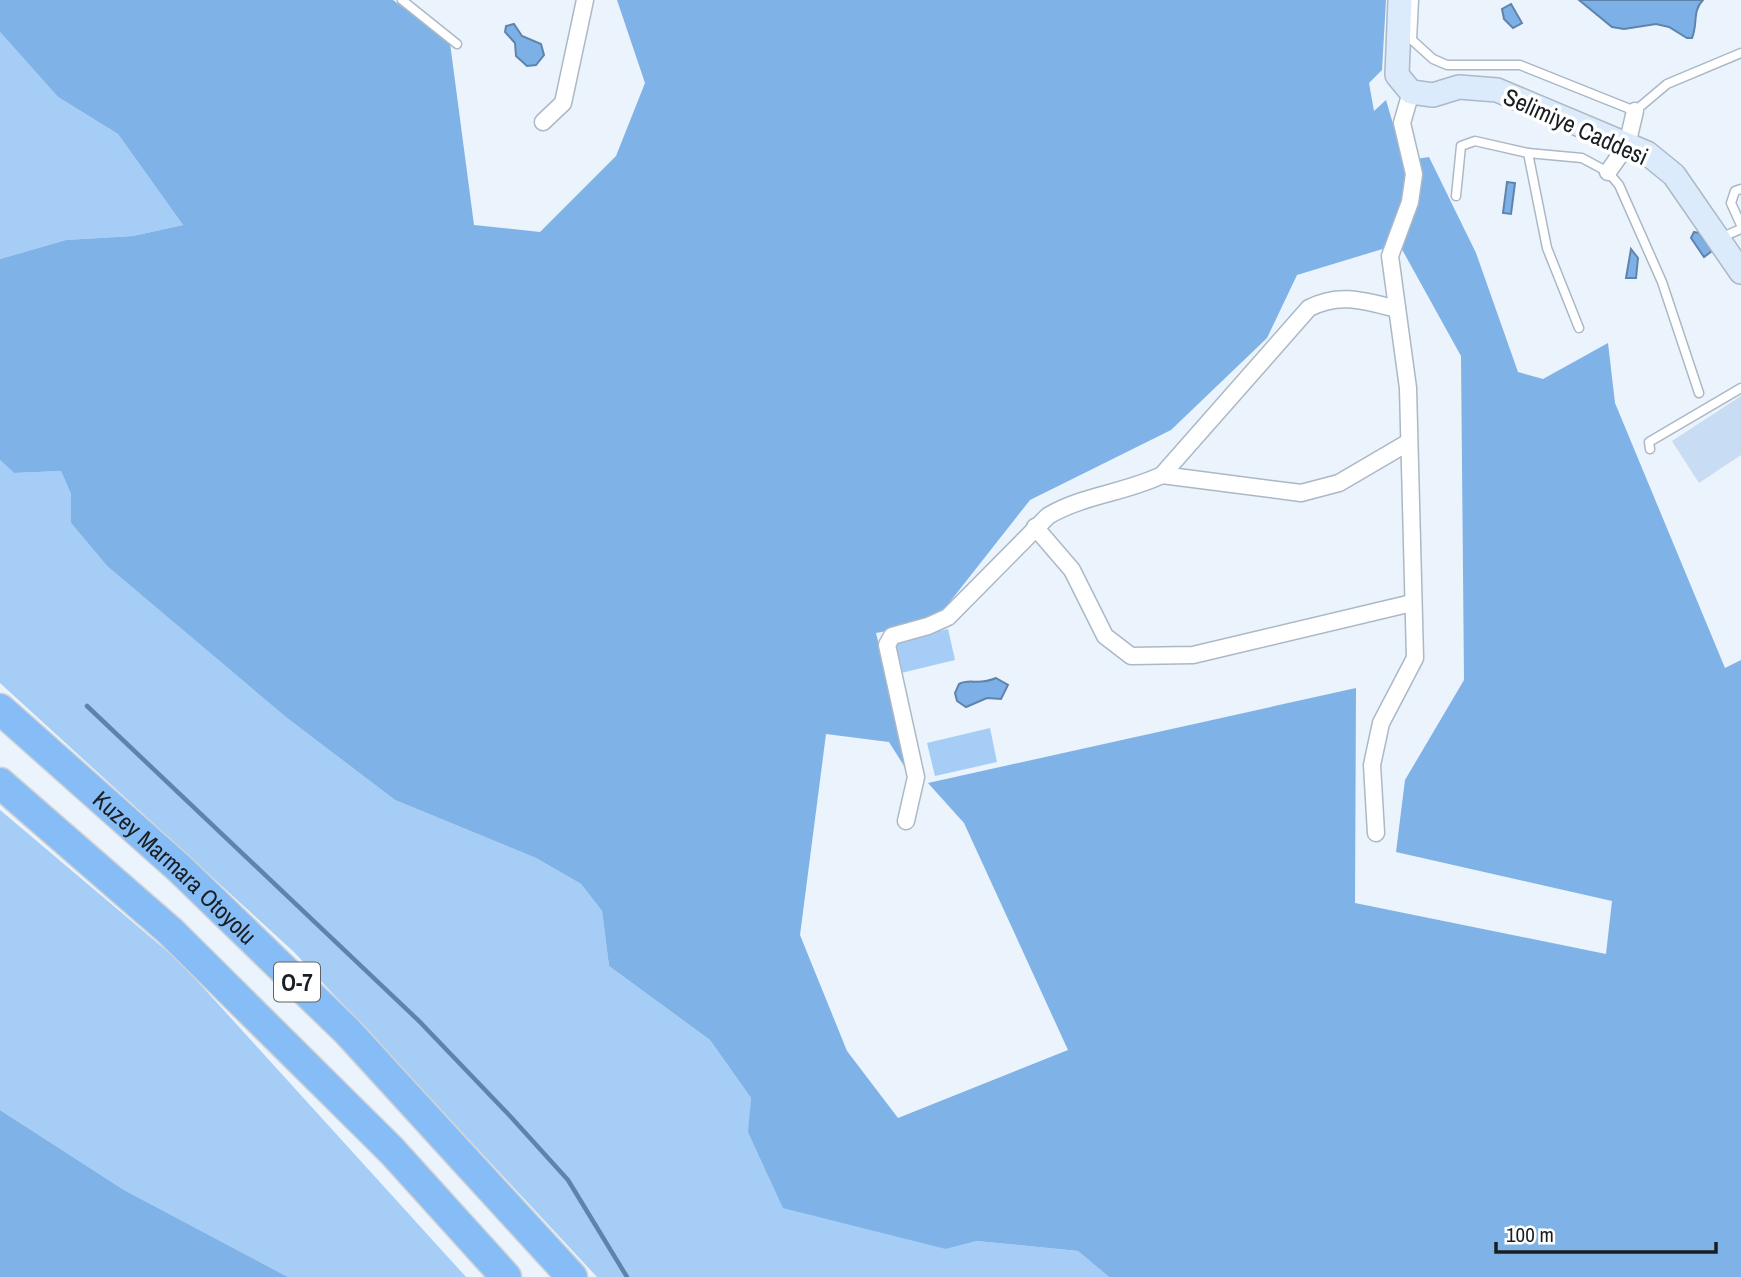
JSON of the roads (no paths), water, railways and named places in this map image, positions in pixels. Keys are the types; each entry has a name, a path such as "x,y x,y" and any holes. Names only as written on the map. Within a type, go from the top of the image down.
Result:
{"highway":[{"name":"Kuzey Marmara Otoyolu","path":"0,709 179,868 348,1032 572,1277"},
{"name":"Kuzey Marmara Otoyolu","path":"0,783 180,941 392,1151 506,1277"}],"street":[{"path":"542,122 563,103 585,0"},
{"path":"1376,833 1372,765 1381,723 1415,658 1408,388 1390,256 1409,202 1414,174 1402,123 1411,92 1397,75 1400,0"},
{"name":"Selimiye Caddesi","path":"1411,92 1433,95 1459,87 1497,90 1647,153 1674,175 1741,272"},
{"path":"1608,172 1627,145 1635,111"},
{"path":"906,821 916,777 887,645 889,640 895,634 929,626 948,617 1035,527 1063,507 1145,484 1162,475 1309,308 1337,298 1352,297 1397,309"},
{"path":"1162,475 1301,493 1339,483 1409,442"},
{"path":"1035,527 1072,570 1105,636 1131,656 1193,655 1412,603"}],"lane":[{"path":"402,0 457,44"},
{"path":"1414,0 1412,40 1433,59 1447,65 1520,65 1635,111 1667,84 1741,53"},
{"path":"1456,197 1461,146 1475,141 1528,153 1583,158 1608,172 1619,185 1662,282 1699,393"},
{"path":"1528,153 1547,248 1578,328"},
{"path":"1720,238 1741,227 1731,203 1735,191 1741,189"},
{"path":"1650,449 1649,442 1741,388"}],"waterway":[{"path":"87,706 419,1021 510,1116 568,1180 627,1277"}]}
